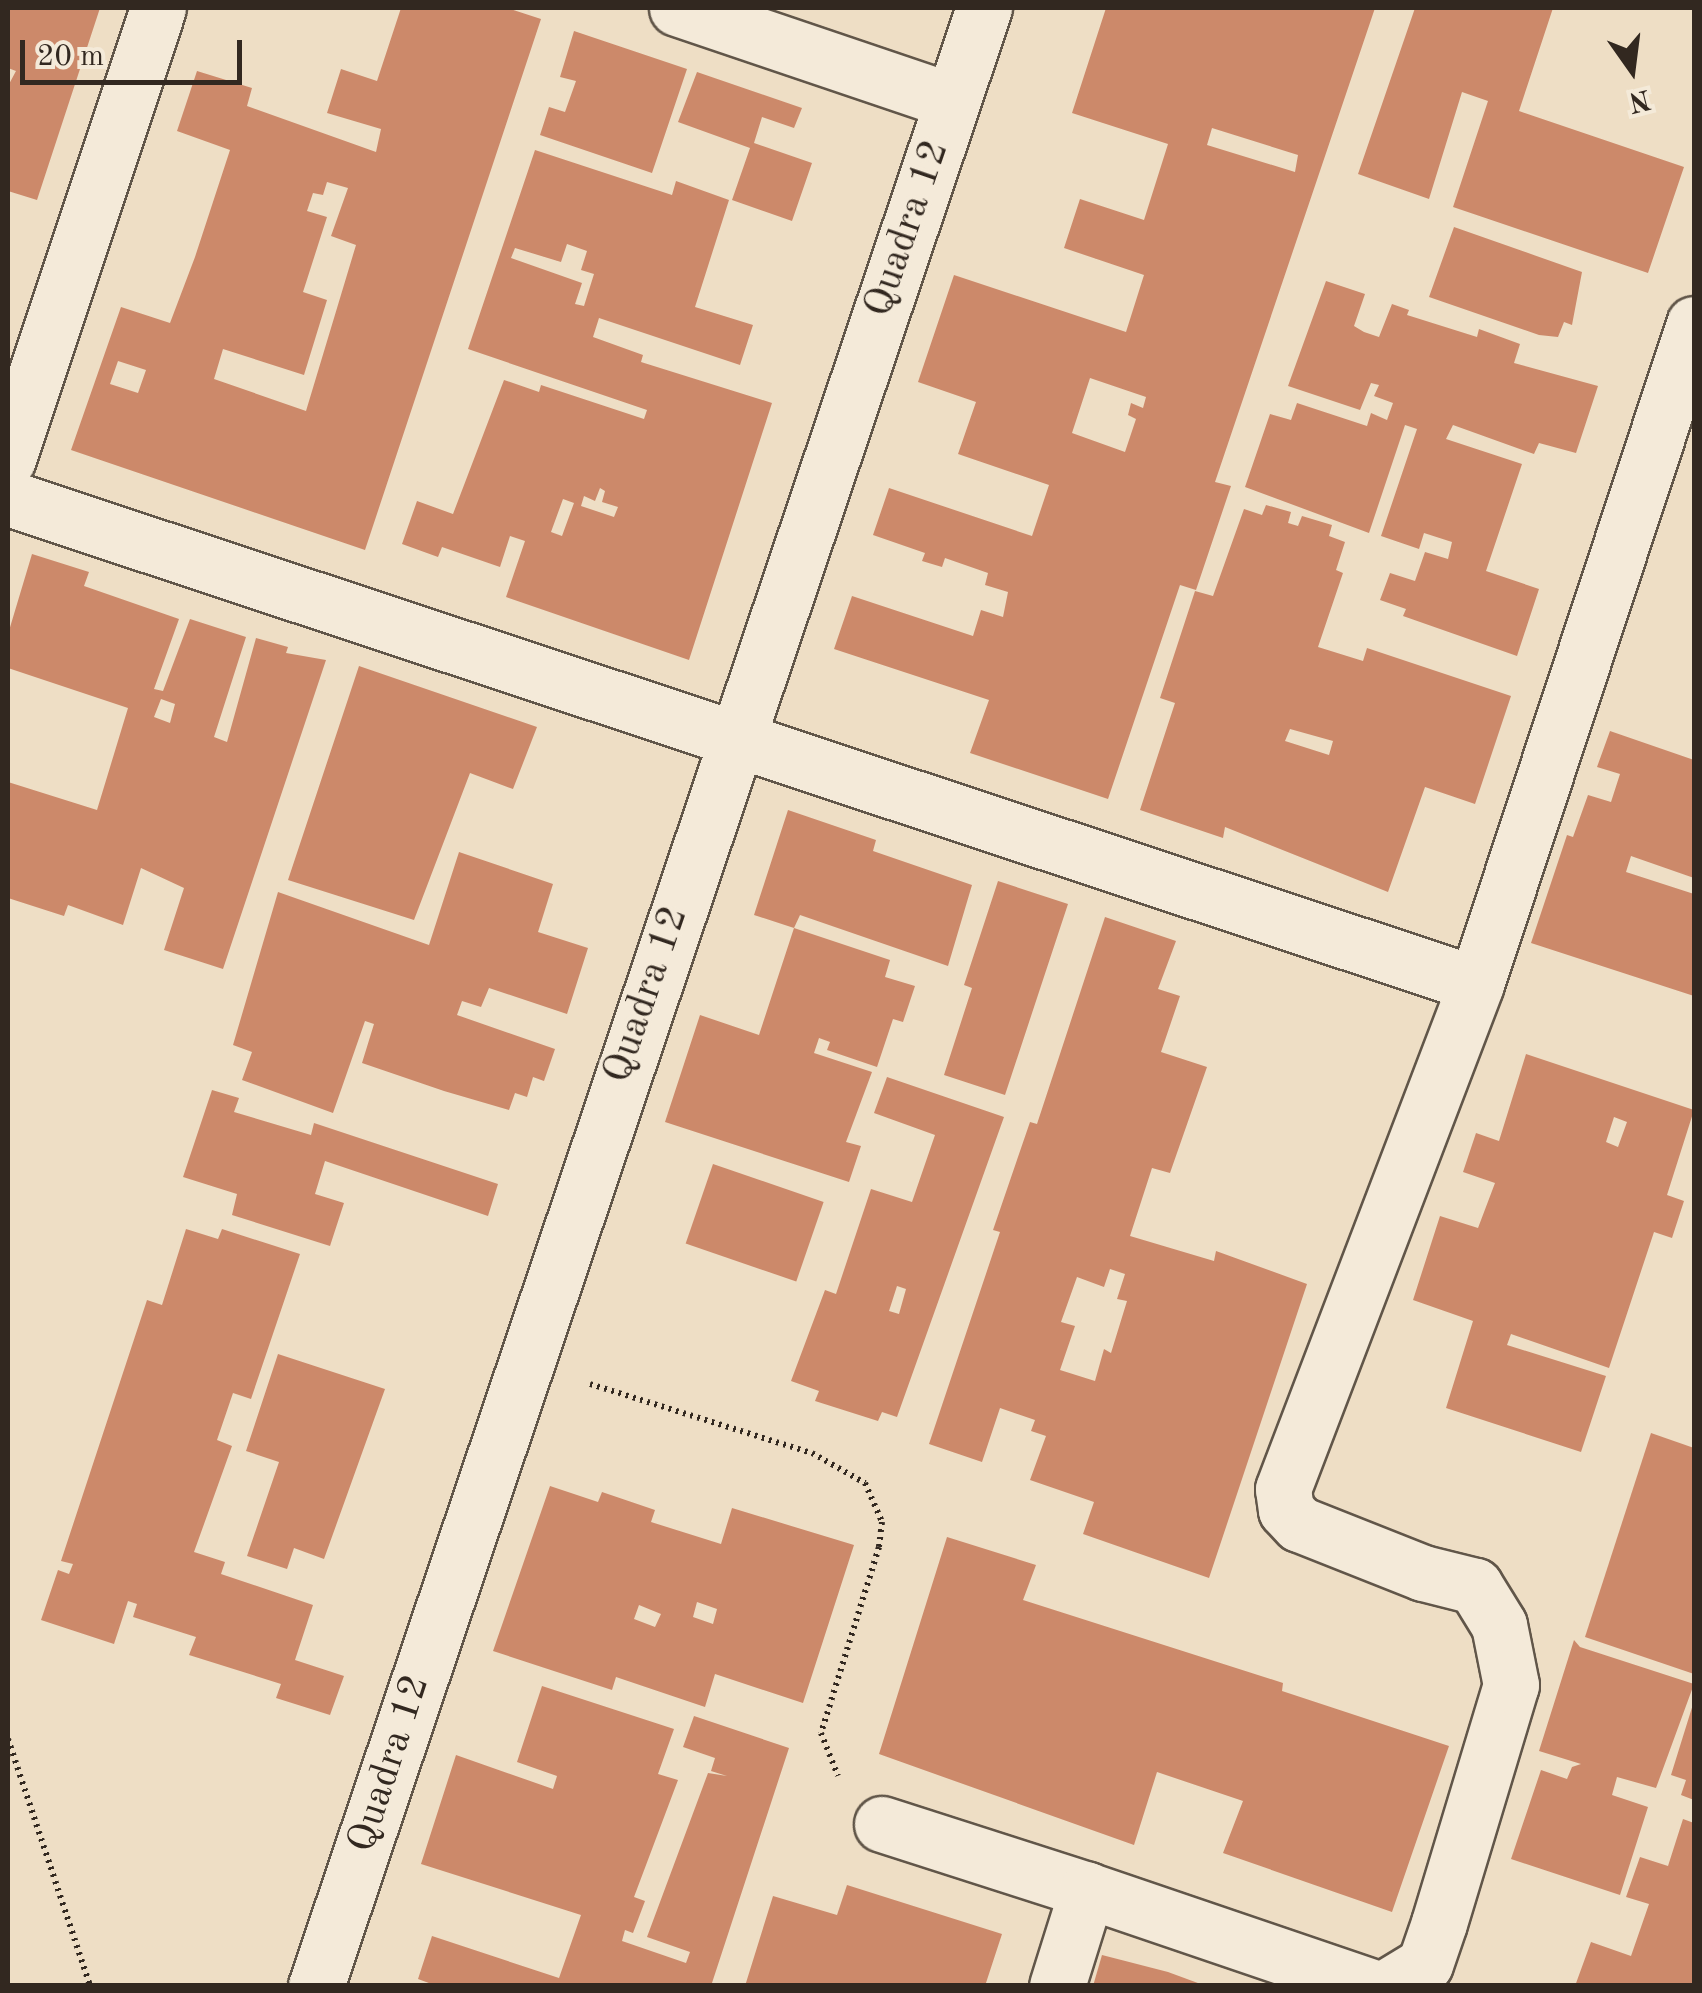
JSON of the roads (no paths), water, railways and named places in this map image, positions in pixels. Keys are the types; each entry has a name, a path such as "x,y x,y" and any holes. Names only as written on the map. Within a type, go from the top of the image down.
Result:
{"street":[{"path":"8,458 158,8"},
{"path":"677,8 952,101"},
{"name":"Quadra 12","path":"316,1986 735,734 984,8"},
{"path":"1389,1986 1425,1964 1439,1923 1510,1685 1500,1625 1475,1586 1424,1573 1299,1524 1286,1510 1283,1489 1476,984 1692,339"},
{"path":"8,498 735,734 1476,984"},
{"path":"882,1824 1369,1986"},
{"path":"1057,1986 1087,1890"}]}
